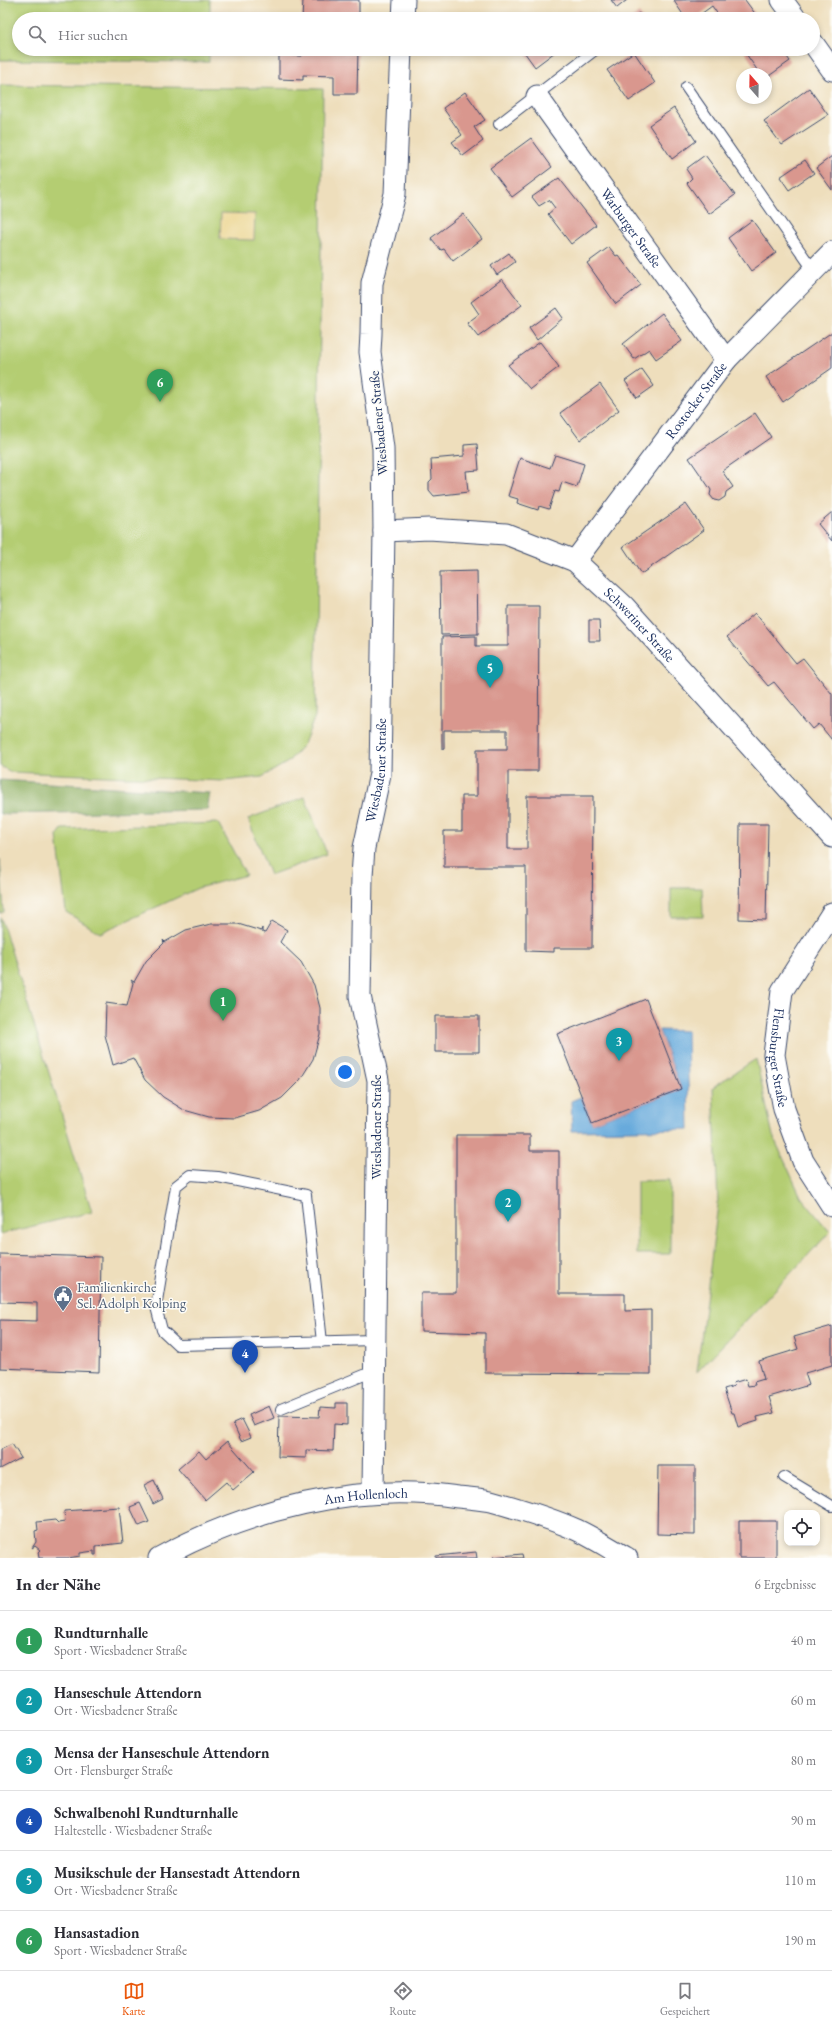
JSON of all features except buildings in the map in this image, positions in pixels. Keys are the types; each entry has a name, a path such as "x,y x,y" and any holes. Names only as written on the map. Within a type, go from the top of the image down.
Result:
{"street":[{"path":"403,12 404,0"},
{"path":"782,0 791,12"},
{"path":"820,53 832,70"},
{"name":"Wiesbadener Straße","path":"372,1493 378,1080 360,996 362,876 364,848 380,774 384,531 383,448 370,352 372,283 395,194 401,56"},
{"name":"Warburger Straße","path":"537,96 726,360"},
{"name":"Rostocker Straße","path":"575,561 726,360 832,252"},
{"name":"Schweriner Straße","path":"384,531 429,529 506,534 575,561 624,606 832,837"},
{"name":"Flensburger Straße","path":"832,912 782,990 774,1055 784,1110 803,1161 832,1206"},
{"name":"Am Hollenloch","path":"159,1558 194,1539 243,1520 295,1506 372,1493 427,1492 490,1501 578,1531 627,1558"}],"lane":[{"path":"499,124 587,56"},
{"path":"686,87 814,271"},
{"path":"322,1342 306,1195 218,1177 190,1175 176,1186 156,1307 162,1330 178,1345 322,1342 374,1340"},
{"path":"281,1409 374,1371"},
{"path":"784,1477 832,1506"}],"green space":[{"path":"0,0 210,0 210,12 12,12 12,56 209,56 209,62 0,60"},
{"path":"0,85 323,89 315,716 304,744 288,762 262,777 224,781 11,772 0,766"},
{"path":"0,780 210,793 207,810 0,814"},
{"path":"305,797 327,854 270,875 248,819"},
{"path":"218,823 246,875 198,888 100,933 66,912 57,836 62,829"},
{"path":"0,859 4,912 0,913"},
{"path":"671,888 702,888 703,917 671,917"},
{"path":"0,918 92,1212 0,1234"},
{"path":"756,1059 773,1136 801,1197 830,1232 697,1372 718,1204 713,1087"},
{"path":"670,1180 670,1254 637,1254 637,1181"}],"sand":[{"path":"221,213 255,214 254,240 220,239"}],"water":[{"path":"659,1030 687,1031 689,1129 572,1131 571,1101 581,1097 592,1123 681,1089"}],"place":[{"name":"Hansastadion","path":"160,402"},
{"name":"Musikschule der Hansestadt Attendorn","path":"490,688"},
{"name":"Rundturnhalle","path":"223,1021"},
{"name":"Mensa der Hanseschule Attendorn","path":"619,1061"},
{"name":"Hanseschule Attendorn","path":"508,1222"},
{"name":"Familienkirche Sel. Adolph Kolping","path":"63,1312"},
{"name":"Schwalbenohl Rundturnhalle","path":"245,1373"}]}
